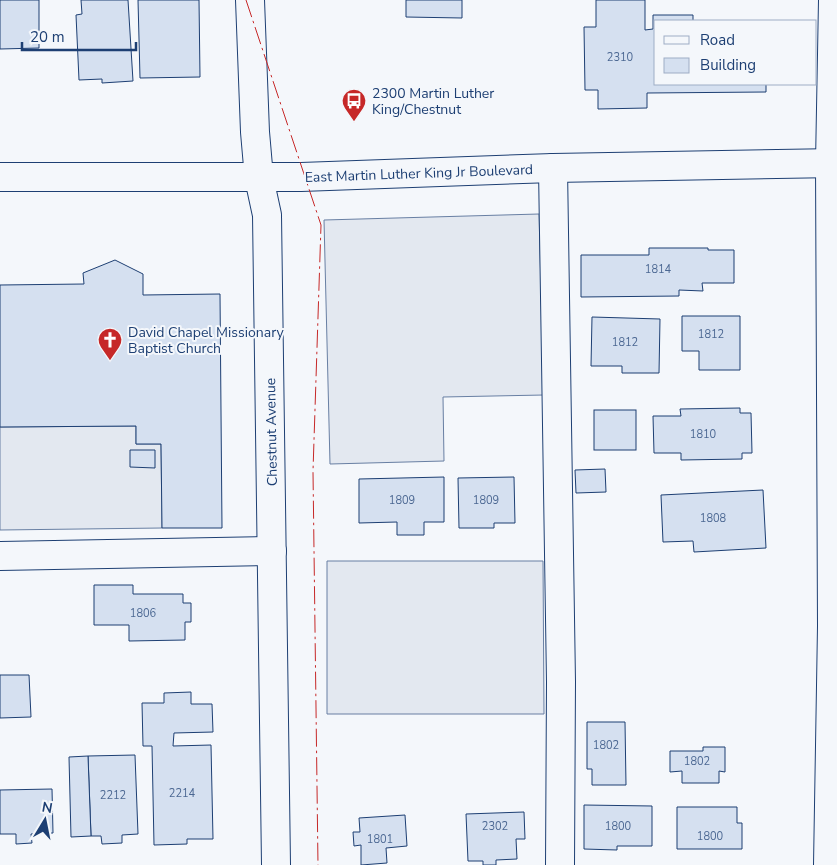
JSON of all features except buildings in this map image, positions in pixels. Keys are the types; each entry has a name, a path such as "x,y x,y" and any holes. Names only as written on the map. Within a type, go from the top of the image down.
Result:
{"main road":[{"name":"Chestnut Avenue","path":"250,0 255,132 259,178 267,215 276,865"},
{"path":"828,865 832,626 833,0"},
{"name":"East Martin Luther King Jr Boulevard","path":"0,177 259,178 554,168 834,163"},
{"path":"554,168 561,682 560,865"},
{"path":"0,556 272,550"}],"shaded area":[{"path":"539,214 544,395 443,397 444,461 330,464 324,220"},
{"path":"136,426 136,444 161,444 162,528 0,530 0,427"},
{"path":"327,561 543,561 544,714 327,714"}],"power":[{"path":"246,0 321,225 313,471 318,865"}],"place":[{"name":"2300 Martin Luther King/Chestnut","path":"354,122"},
{"name":"David Chapel Missionary Baptist Church","path":"110,361"}]}
